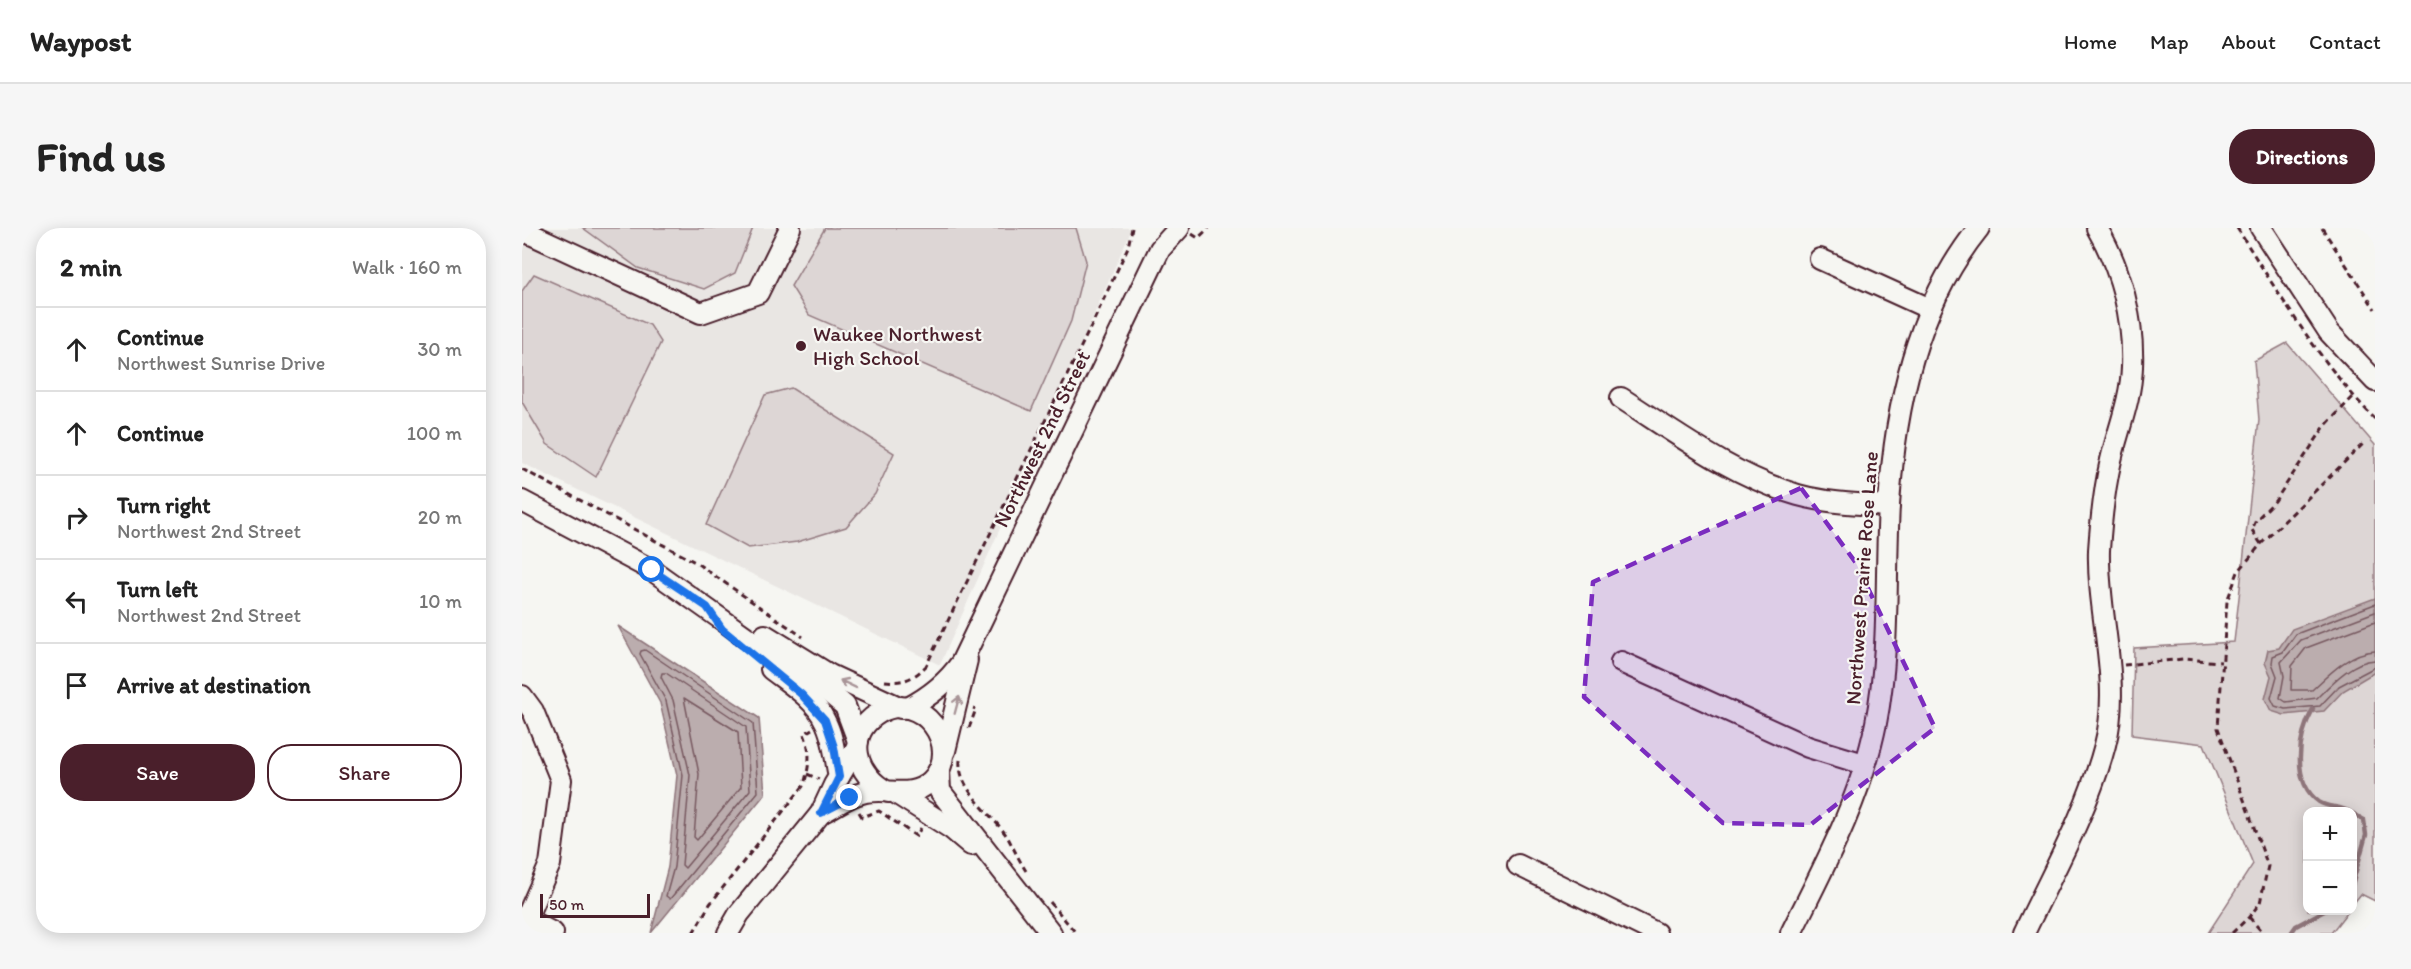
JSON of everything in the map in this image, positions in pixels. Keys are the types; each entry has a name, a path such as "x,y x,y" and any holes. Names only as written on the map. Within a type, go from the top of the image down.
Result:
{"street":[{"path":"522,230 701,313 758,293 790,228"},
{"name":"Northwest 2nd Street","path":"1160,249 1161,228"},
{"name":"Northwest 2nd Street","path":"905,708 924,700 951,677 968,649 1160,249 1179,228"},
{"name":"Northwest Prairie Rose Lane","path":"1791,933 1839,837 1876,723 1883,670 1889,506 1898,417 1908,371 1930,309 1979,228"},
{"path":"2024,933 2097,773 2106,743 2111,709 2110,666 2102,613 2099,552 2103,504 2125,413 2132,368 2128,311 2113,255 2097,228"},
{"path":"2261,228 2329,332 2375,381"},
{"path":"1820,260 1930,309"},
{"path":"1621,398 1707,453 1751,477 1798,495 1842,503 1889,506"},
{"path":"522,501 652,570 793,670 837,698 851,716 858,744 859,762 865,775 875,785 893,793 951,829 978,852 1024,885"},
{"path":"707,607 740,619 830,675 921,713 932,722 940,734 947,762 940,791 1024,885 1051,933"},
{"path":"707,607 722,629 818,710 830,734 839,777"},
{"name":"Northwest 2nd Street","path":"947,762 968,649"},
{"path":"1621,662 1808,747 1864,764"},
{"path":"522,696 533,711 561,780 550,864 524,918 553,933"},
{"path":"728,933 739,914 821,813 869,721 880,712 905,708"},
{"path":"821,813 860,793 893,793 923,787 947,762"},
{"path":"1518,865 1656,933"}],"path":[{"path":"883,681 903,683 918,675 926,666 1095,320 1128,247 1132,228"},
{"path":"1198,238 1209,228"},
{"path":"2237,228 2309,339 2353,397 2375,420"},
{"path":"2322,228 2375,309"},
{"path":"2261,544 2252,530 2256,520 2275,501 2325,426 2353,397"},
{"path":"2232,933 2249,918 2260,903 2268,866 2218,728 2221,662 2227,601 2231,586 2261,544 2365,442"},
{"path":"522,469 695,562 807,639"},
{"path":"2110,666 2183,659 2221,662"},
{"path":"968,732 976,709"},
{"path":"693,933 710,904 804,785 810,764 810,747 804,734"},
{"path":"947,762 959,770 967,787 993,817 1024,885"},
{"path":"862,818 879,811 916,836"},
{"path":"1049,901 1076,933"},
{"path":"2249,918 2263,933"}],"highlighted area":[{"path":"1801,488 1856,563 1935,728 1810,825 1723,823 1584,697 1593,582"}],"shaded area":[{"name":"Waukee Northwest High School","path":"522,228 1132,228 940,665 522,463"},
{"path":"583,228 753,228 735,273 704,289 638,268"},
{"path":"825,228 1076,228 1086,261 1071,321 1031,411 809,315 791,286"},
{"path":"534,274 650,325 661,342 596,477 547,444 522,402 522,291"},
{"path":"2287,343 2375,445 2375,901 2361,894 2357,899 2357,807 2303,807 2303,915 2345,915 2331,933 2208,933 2253,864 2204,744 2132,735 2134,648 2234,642 2259,420 2254,361"},
{"path":"791,388 894,453 875,494 846,527 797,542 748,548 706,525 765,395"}],"water":[{"path":"2375,598 2375,672 2343,691 2324,711 2284,715 2271,711 2265,699 2271,676 2265,663 2268,650 2279,648 2292,629"},
{"path":"618,626 759,718 765,794 651,933 668,867 677,775 660,703"}],"waterway":[{"path":"2313,709 2301,745 2301,771 2310,793 2319,802 2334,807"},
{"path":"2357,816 2364,820 2366,835 2357,867"},
{"path":"2291,933 2296,926 2317,915"}],"place":[{"name":"Waukee Northwest High School","path":"801,346"}],"route":[{"path":"652,570 707,607 722,629 818,710 830,734 839,777 821,813 850,798"}]}
